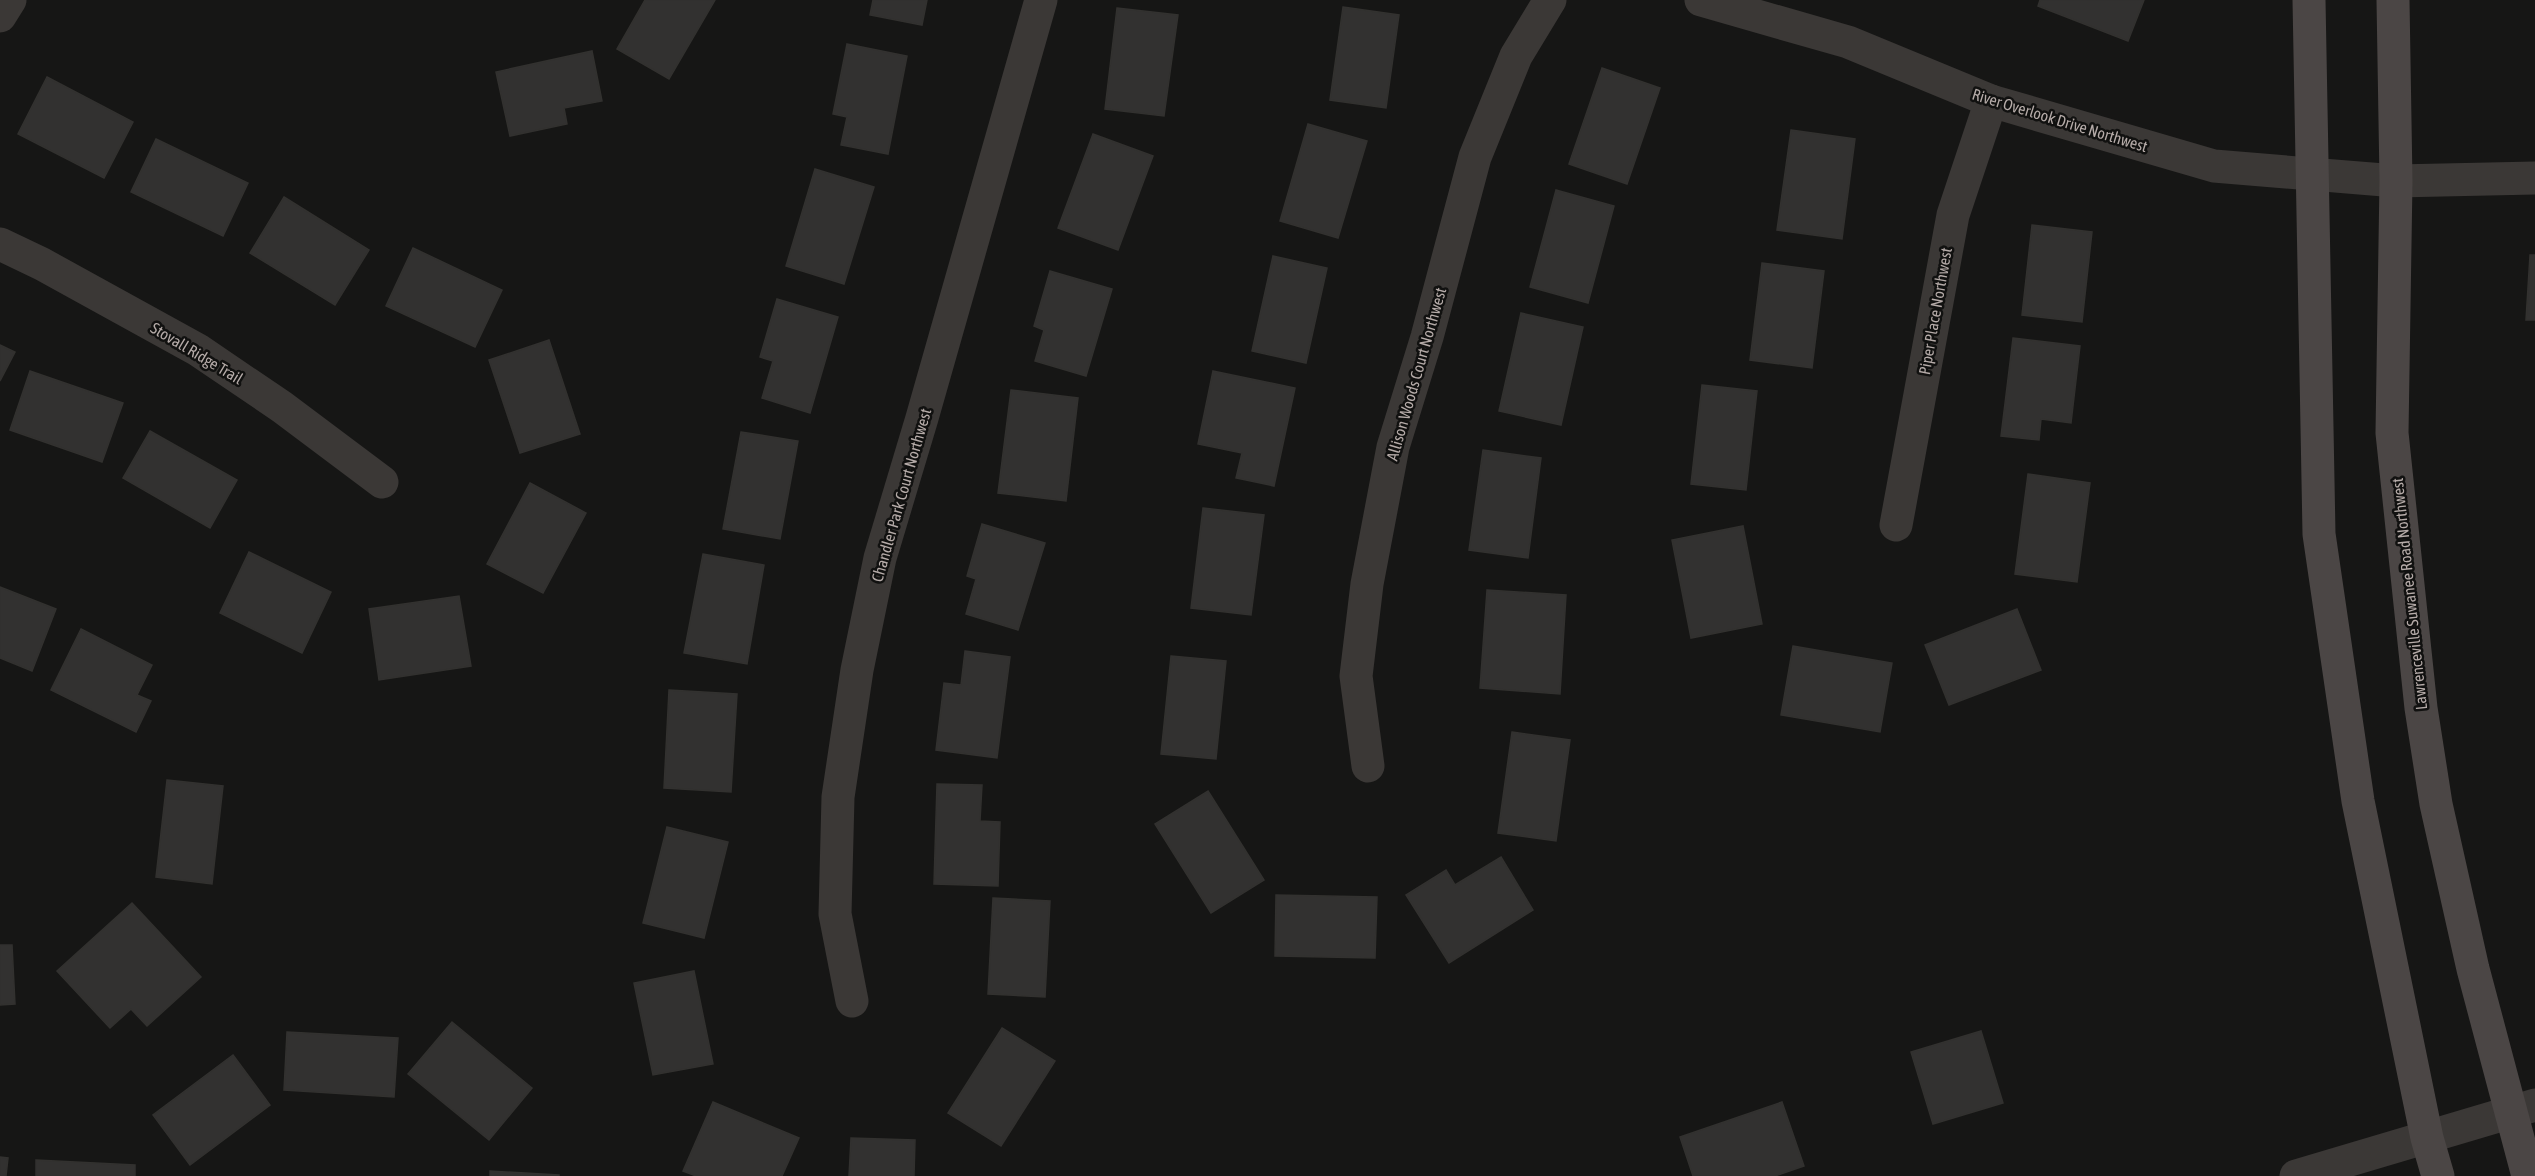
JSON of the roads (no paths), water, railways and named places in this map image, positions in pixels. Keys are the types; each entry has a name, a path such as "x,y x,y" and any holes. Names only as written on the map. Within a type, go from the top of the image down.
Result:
{"main road":[{"path":"2310,0 2319,534 2358,801 2427,1138 2438,1176"},
{"name":"Lawrenceville Suwanee Road Northwest","path":"2393,0 2396,181 2392,433 2421,708 2436,804 2456,892 2523,1109 2528,1176"}],"street":[{"path":"0,16 10,0"},
{"name":"Chandler Park Court Northwest","path":"852,1001 835,914 837,797 856,670 880,558 1041,0"},
{"name":"Allison Woods Court Northwest","path":"1368,766 1356,676 1367,584 1394,447 1427,337 1475,157 1515,56 1550,0"},
{"name":"River Overlook Drive Northwest","path":"1701,0 1848,42 1991,101 2214,166 2396,181 2535,178"},
{"name":"Piper Place Northwest","path":"1896,525 1953,215 1991,101"},
{"name":"Stovall Ridge Trail","path":"0,244 42,264 198,350 282,407 382,482"},
{"path":"2296,1176 2523,1109"}]}
